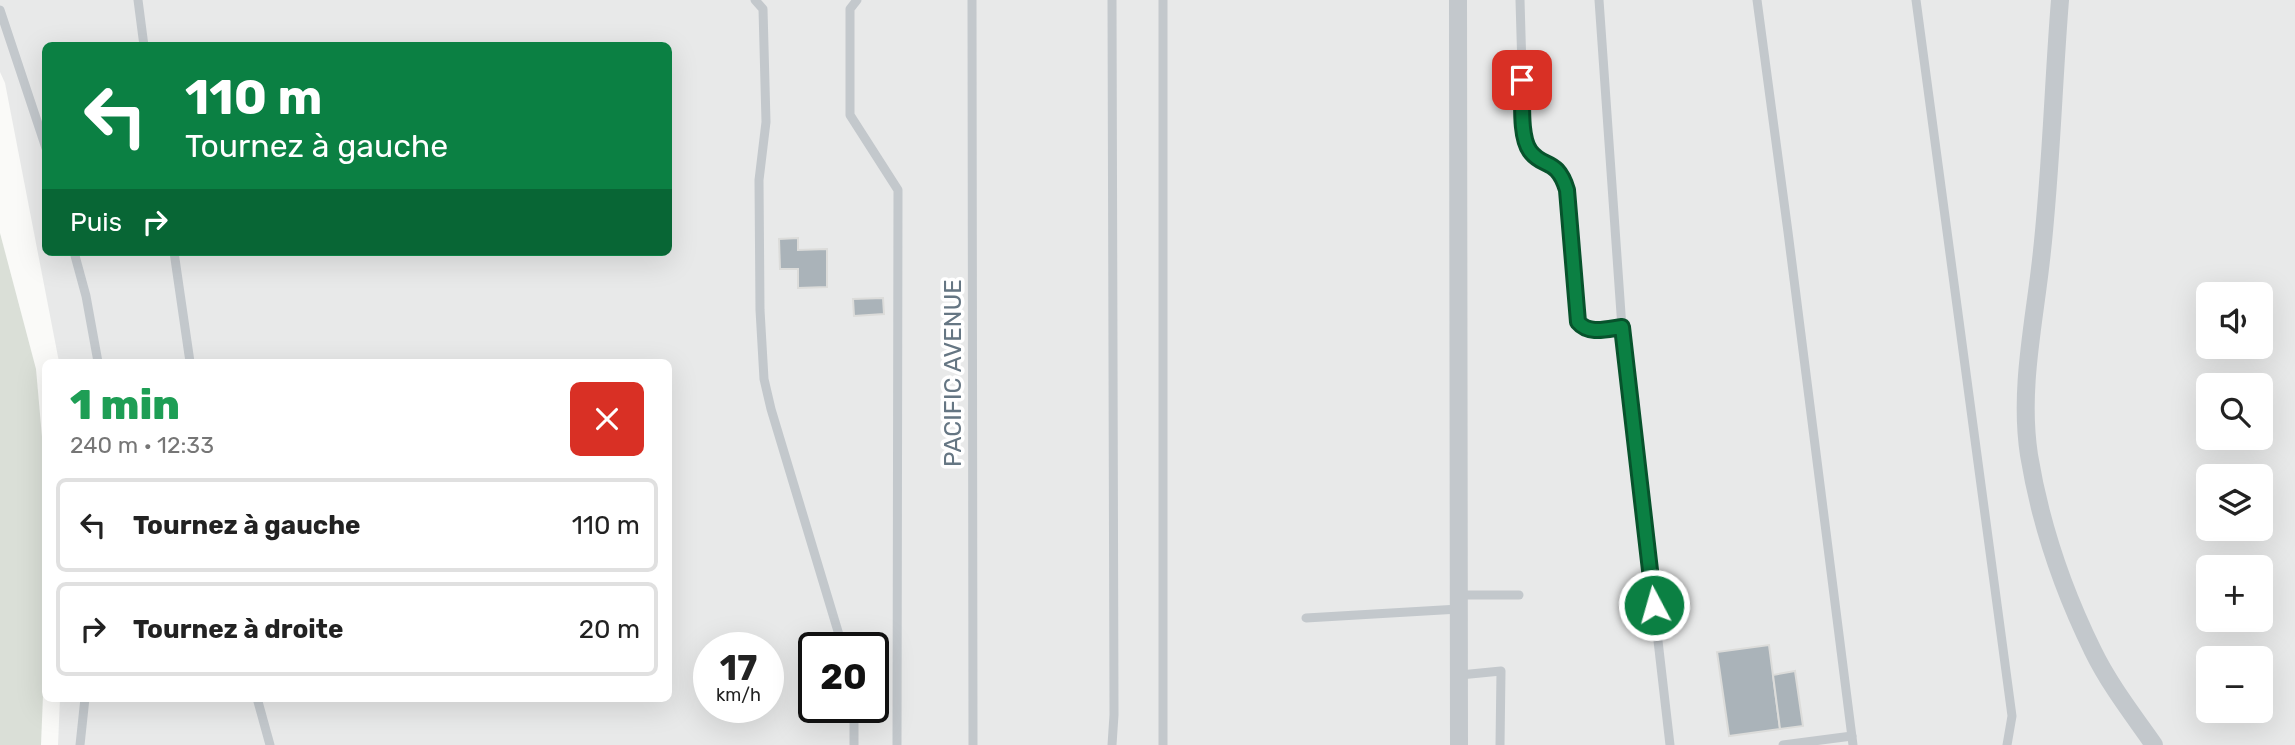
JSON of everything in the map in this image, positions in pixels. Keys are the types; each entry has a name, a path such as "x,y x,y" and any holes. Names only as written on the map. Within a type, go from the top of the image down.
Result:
{"street":[{"path":"1458,0 1459,745"},
{"path":"2060,0 2041,257 2027,370 2026,420 2029,455 2052,551 2070,598 2094,653 2154,745"}],"lane":[{"path":"138,0 143,42"},
{"path":"755,0 763,9 766,122 759,180 760,310 764,379 838,632"},
{"path":"857,0 850,9 850,115 898,190 897,745"},
{"name":"PACIFIC AVENUE","path":"972,0 973,745"},
{"path":"1112,0 1112,745"},
{"path":"1163,0 1163,745"},
{"path":"1520,0 1524,138 1532,154 1559,171 1567,190 1578,322 1587,330 1593,331 1622,327"},
{"path":"1599,0 1622,327 1670,745"},
{"path":"1757,0 1852,740 1783,745"},
{"path":"1916,0 2012,716 2007,745"},
{"path":"0,10 42,136"},
{"path":"75,256 86,296 96,359"},
{"path":"175,256 190,359"},
{"path":"1306,618 1519,595"},
{"path":"1460,675 1501,671 1500,745"},
{"path":"80,745 85,702"},
{"path":"258,702 270,745"},
{"path":"854,723 854,745"}],"shaded area":[{"path":"0,0 2295,0 2295,745 58,745 60,702 672,702 672,359 58,359 5,83 0,72"},
{"path":"0,233 36,369 42,437 43,702 41,745 0,745"}],"building":[{"path":"798,238 798,250 827,249 827,287 798,288 798,269 780,269 779,239"},
{"path":"883,298 884,314 854,316 853,299"},
{"path":"1769,645 1780,729 1729,736 1717,652"},
{"path":"1795,671 1803,726 1780,729 1773,675"}],"route":[{"path":"1522,80 1526,143 1532,154 1559,171 1567,190 1578,322 1587,330 1593,331 1622,327 1654,605"}]}
